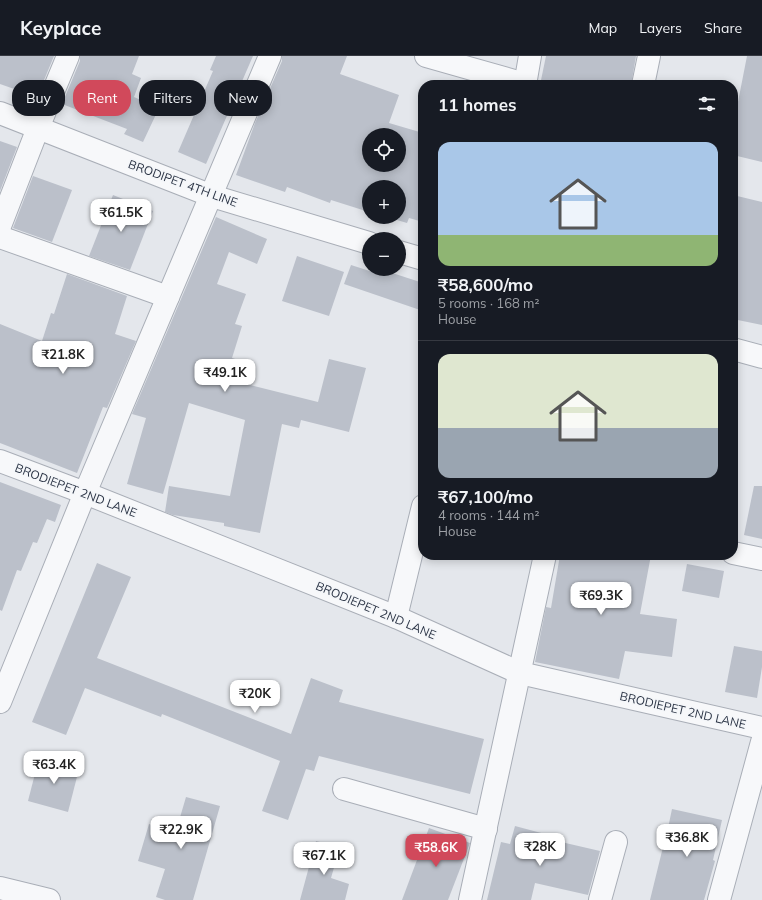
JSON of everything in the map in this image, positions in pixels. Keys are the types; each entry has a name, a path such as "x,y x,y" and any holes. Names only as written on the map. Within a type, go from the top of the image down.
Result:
{"street":[{"path":"0,226 68,56"},
{"path":"0,702 85,493 270,56"},
{"path":"426,56 508,80"},
{"path":"526,80 530,56"},
{"path":"644,80 649,56"},
{"name":"BRODIPET 4TH LINE","path":"0,113 212,196 362,241"},
{"path":"0,237 168,297"},
{"path":"406,254 418,258"},
{"path":"738,350 762,357"},
{"name":"BRODIEPET 2ND LANE","path":"0,461 396,616 520,673 762,728"},
{"path":"396,616 418,526"},
{"path":"738,554 762,558"},
{"path":"470,900 544,560"},
{"path":"719,900 762,742"},
{"path":"344,788 486,829"},
{"path":"600,900 616,842"},
{"path":"0,888 49,900"}],"building":[{"path":"0,56 54,56 44,80 12,80 12,88 0,84"},
{"path":"80,56 139,56 132,74 141,78 134,97 139,99 139,116 155,116 143,142 124,134 127,129 93,116 131,116 131,80 73,80 73,108 65,105 65,97 80,61"},
{"path":"216,56 253,56 243,80 214,80 214,116 227,116 206,164 178,152 194,116 206,116 206,87 213,71 210,70"},
{"path":"282,56 347,56 340,74 399,95 389,123 406,128 418,132 418,221 409,218 406,223 406,180 362,180 362,210 331,200 330,203 287,187 285,192 236,175 258,116 272,116 272,84 282,61"},
{"path":"546,56 636,56 632,80 541,80"},
{"path":"747,56 762,56 762,162 738,156 738,102"},
{"path":"0,141 17,147 0,191"},
{"path":"33,176 72,190 52,242 13,228"},
{"path":"113,195 153,211 130,270 89,256"},
{"path":"738,196 762,202 762,325 738,320"},
{"path":"216,217 267,239 257,264 229,252 217,284 246,294 235,324 242,326 232,358 248,363 242,383 318,402 329,359 366,368 349,432 301,420 299,428 282,424 260,533 224,526 224,523 173,515 165,512 169,486 230,496 245,420 189,403 163,494 127,484 146,418 132,414"},
{"path":"297,256 344,272 329,316 282,301"},
{"path":"351,265 362,269 362,276 402,276 418,281 418,309 344,284"},
{"path":"67,274 127,296 115,334 136,341 107,408 103,407 77,473 0,443 0,324 42,341 51,313 54,314"},
{"path":"0,482 61,505 55,522 47,519 37,543 33,542 21,571 17,570 2,611 0,610"},
{"path":"754,486 762,486 762,539 744,535"},
{"path":"559,560 650,560 640,614 677,619 672,657 625,651 619,679 535,662 546,607 551,608"},
{"path":"97,563 131,577 97,658 291,734 311,678 343,690 339,702 484,739 470,794 319,756 314,771 306,769 288,820 262,811 280,761 162,714 161,717 85,688 66,735 32,722"},
{"path":"687,564 724,571 719,598 682,591"},
{"path":"734,646 762,651 762,667 757,698 725,692"},
{"path":"39,758 79,769 68,812 28,801"},
{"path":"186,797 220,806 193,900 165,900 156,897 165,869 138,861 149,824 176,831"},
{"path":"672,809 722,820 713,860 715,861 704,900 650,900"},
{"path":"515,826 545,834 544,838 600,851 588,895 535,883 531,900 487,900 501,842 510,844"},
{"path":"429,828 470,843 448,900 402,900"},
{"path":"316,841 340,847 331,878 349,884 345,900 300,900"}]}
